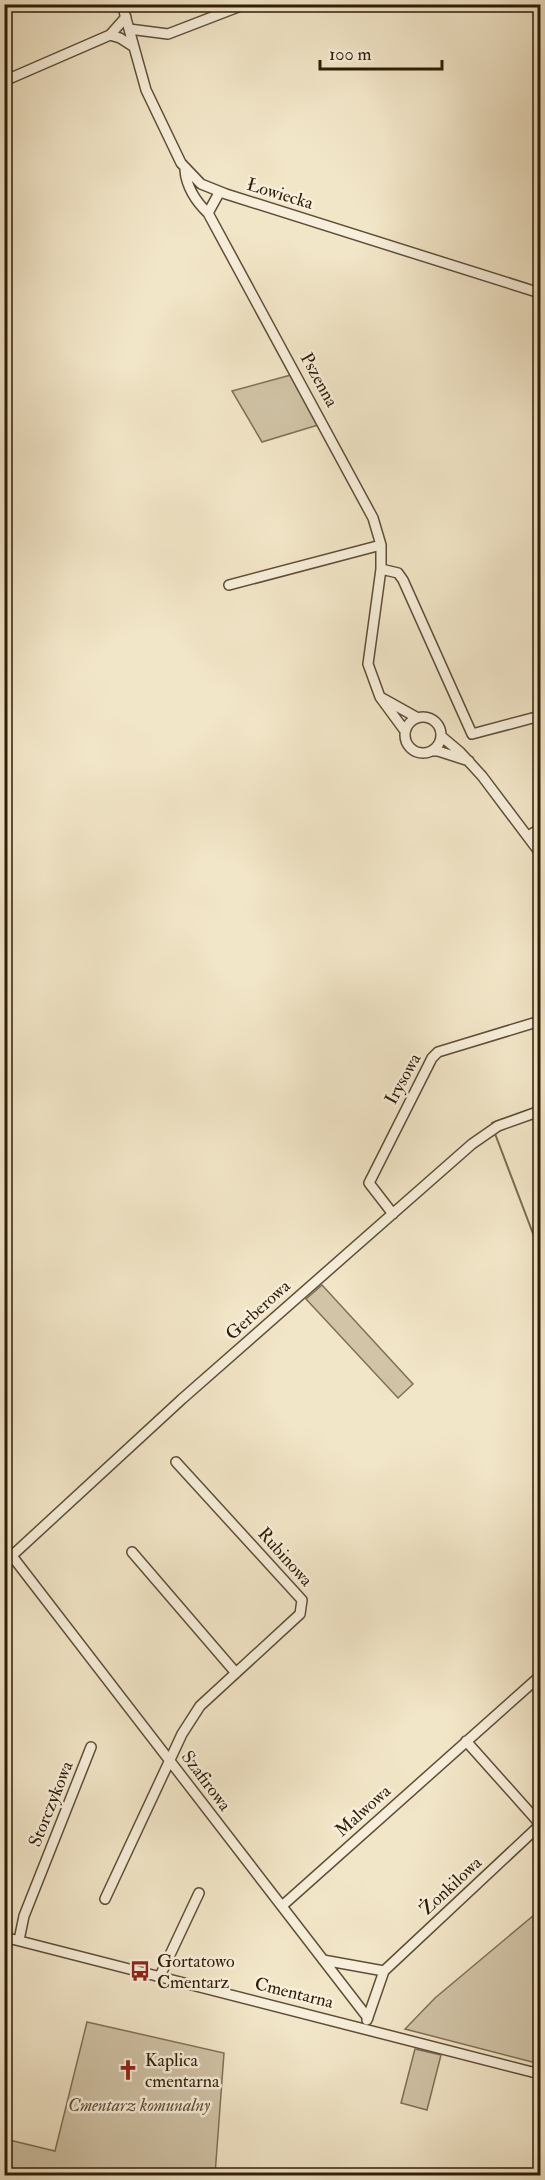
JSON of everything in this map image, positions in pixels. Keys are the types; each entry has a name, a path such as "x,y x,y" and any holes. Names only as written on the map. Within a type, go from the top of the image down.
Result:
{"street":[{"name":"Łowiecka","path":"122,4 154,111 185,170 195,180 219,192 540,293"},
{"path":"129,29 168,34 246,4"},
{"path":"4,81 110,35 126,17"},
{"path":"110,35 134,47"},
{"name":"Pszenna","path":"185,170 186,180 364,500 381,545 381,569 368,664 380,696 405,731 405,741 411,749 421,753 438,751 469,761"},
{"path":"204,210 208,188"},
{"path":"204,210 219,192"},
{"path":"229,585 381,545"},
{"path":"381,569 398,573 403,580 472,734 540,716"},
{"path":"380,696 416,717 434,720 440,727 441,736 438,745 431,751"},
{"path":"405,731 408,723 416,717"},
{"path":"441,736 469,761 540,853"},
{"path":"528,836 540,829"},
{"name":"Irysowa","path":"393,1214 369,1183 432,1058 438,1052 540,1021"},
{"name":"Gerberowa","path":"8,1559 199,1384 488,1131 540,1112"},
{"name":"Rubinowa","path":"105,1899 182,1734 200,1706 300,1614 302,1600 176,1462"},
{"path":"132,1552 236,1673"},
{"name":"Szafirowa","path":"8,1559 171,1761 323,1960 367,2023"},
{"name":"Malwowa","path":"282,1906 540,1676"},
{"path":"466,1741 540,1824"},
{"name":"Storczykowa","path":"19,1940 24,1916 92,1747"},
{"name":"Żonkilowa","path":"367,2023 384,1971 540,1824"},
{"path":"160,1976 199,1893"},
{"name":"Cmentarna","path":"4,1937 160,1976 367,2023 540,2074"},
{"path":"323,1960 384,1971"}],"green space":[{"path":"291,375 318,425 262,442 232,391"},
{"path":"322,1285 413,1384 398,1398 306,1299"},
{"path":"540,1910 540,2064 405,2029 435,1998"},
{"name":"Cmentarz komunalny","path":"87,2022 224,2053 215,2175 5,2175 5,2139 55,2151"},
{"path":"415,2049 441,2055 427,2110 401,2103"}],"waterway":[{"path":"492,1123 540,1106"},
{"path":"494,1131 540,1252"}],"place":[{"name":"Gortatowo Cmentarz","path":"140,1971"},
{"name":"Kaplica cmentarna","path":"128,2070"}]}
